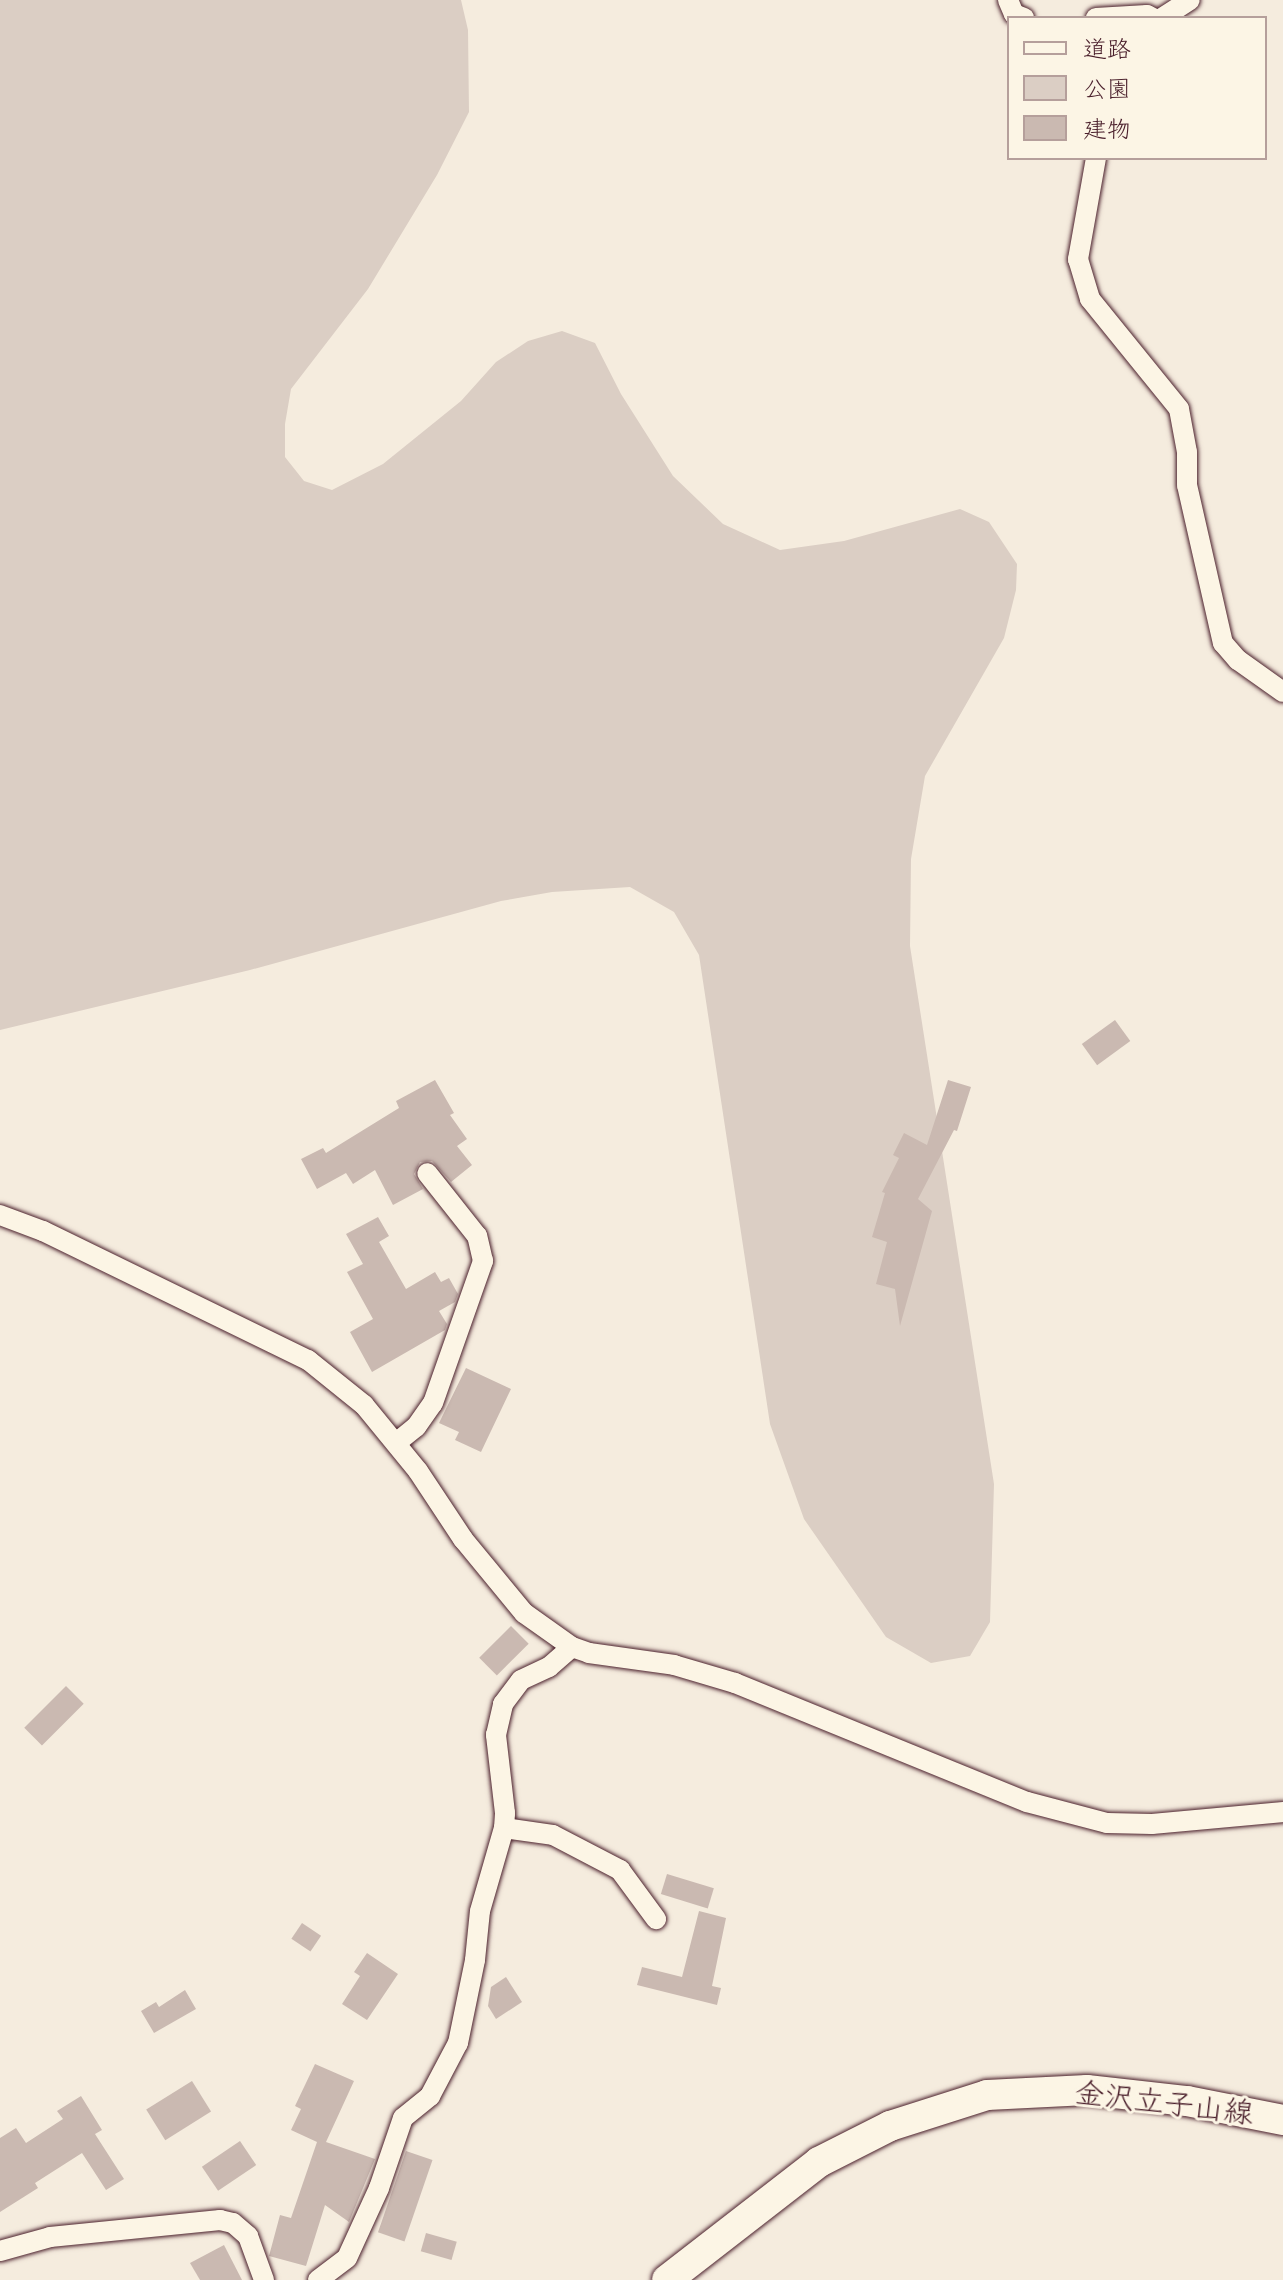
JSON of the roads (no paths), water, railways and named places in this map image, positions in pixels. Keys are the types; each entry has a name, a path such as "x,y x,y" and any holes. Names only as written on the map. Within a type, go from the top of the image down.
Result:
{"street":[{"path":"1008,0 1014,14 1019,16"},
{"path":"1165,16 1190,0"},
{"path":"1096,160 1078,259 1090,299 1179,409 1187,452 1187,485 1223,643 1238,660 1283,692"},
{"path":"396,1443 416,1427 433,1403 483,1261 477,1236 427,1173"},
{"path":"0,1215 43,1231 308,1360 364,1405 396,1443 463,1539 524,1613 572,1647 589,1653 674,1665 735,1683 1027,1802 1107,1823 1152,1824 1283,1812"},
{"path":"318,2280 347,2258 379,2188 403,2118 430,2096 452,2059 475,1960 480,1911 504,1828 496,1735 498,1718 521,1680 549,1667 572,1647"},
{"path":"504,1828 553,1835 620,1870 656,1919"},
{"name":"金沢立子山線","path":"667,2280 819,2162 890,2126 987,2095 1087,2090 1187,2101 1283,2120"},
{"path":"0,2251 50,2237 220,2220 233,2223 248,2236 264,2280"}]}
